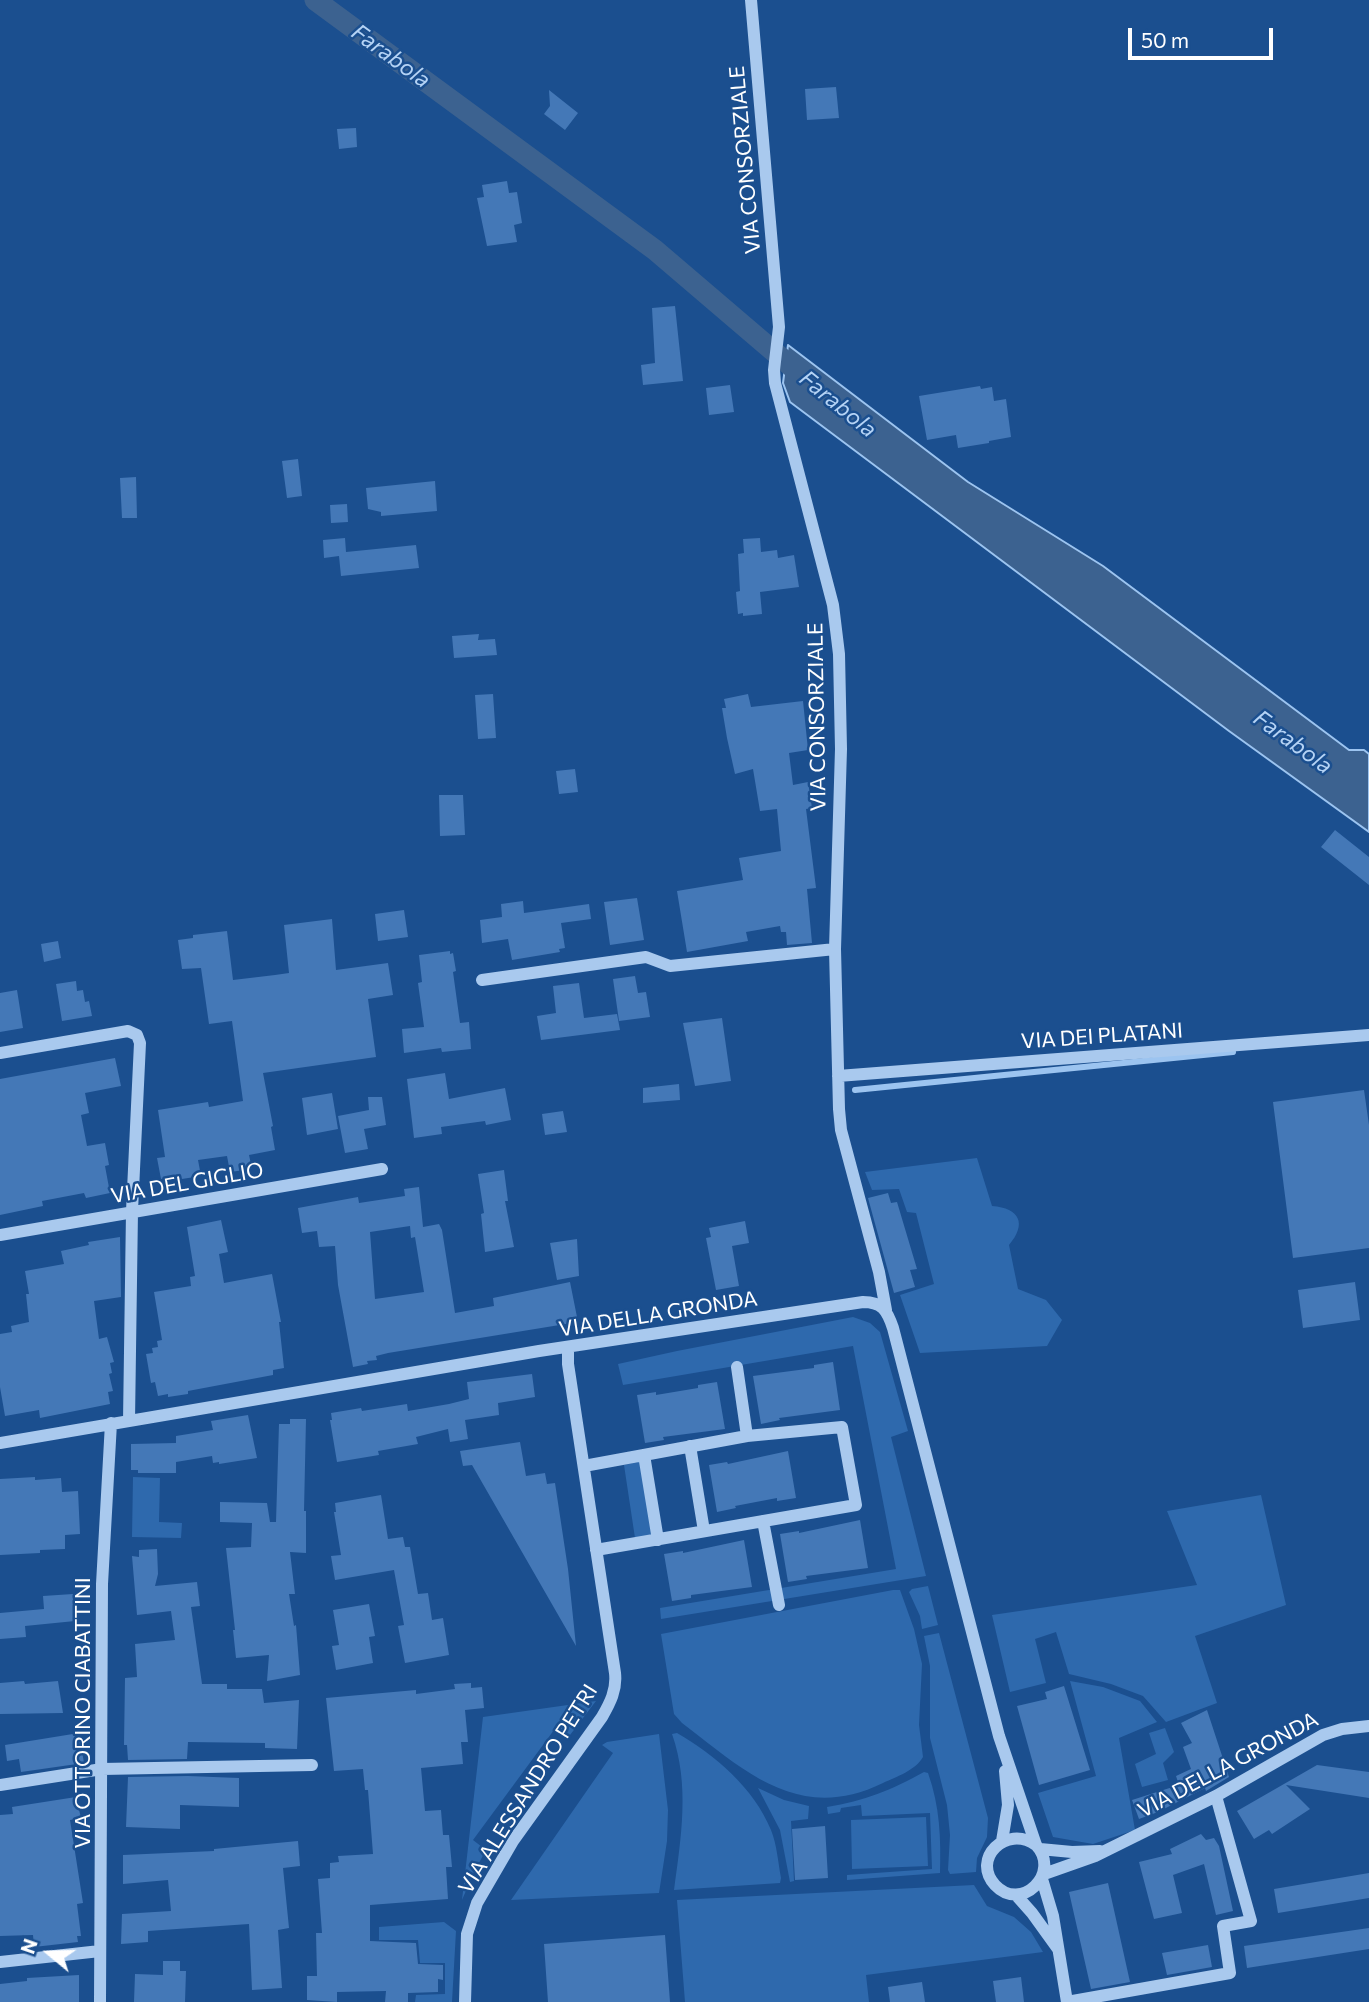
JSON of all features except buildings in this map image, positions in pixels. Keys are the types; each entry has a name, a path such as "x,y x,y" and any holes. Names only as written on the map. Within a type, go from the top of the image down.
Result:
{"street":[{"name":"VIA CONSORZIALE","path":"751,0 779,327 774,370 777,395 833,605 839,654 841,749 835,949 841,1130 886,1310"},
{"path":"482,980 646,957 670,965 835,949"},
{"path":"0,1053 128,1031 137,1035 141,1048 132,1211 128,1421"},
{"name":"VIA DEI PLATANI","path":"838,1076 1369,1035"},
{"name":"VIA DEL GIGLIO","path":"0,1236 382,1169"},
{"name":"VIA DELLA GRONDA","path":"0,1444 111,1423 863,1302 875,1303 886,1310"},
{"path":"886,1310 893,1328 999,1736 1045,1866 1043,1877 1053,1916 1067,2002 1230,1973 1223,1926 1251,1921 1216,1796"},
{"name":"VIA ALESSANDRO PETRI","path":"466,2002 467,1934 477,1903 513,1841 602,1717 613,1694 615,1673 568,1364 568,1348"},
{"path":"737,1367 747,1436"},
{"name":"VIA OTTORINO CIABATTINI","path":"100,2002 102,1584 111,1423"},
{"path":"584,1466 747,1436 842,1427 856,1505 596,1550"},
{"path":"690,1446 704,1531"},
{"path":"645,1455 658,1539"},
{"path":"763,1521 779,1605"},
{"name":"VIA DELLA GRONDA","path":"1043,1877 1083,1862 1216,1796 1323,1735 1342,1729 1369,1726"},
{"path":"999,1736 1008,1805 1002,1841 990,1854 989,1873 1002,1891 1016,1895 1031,1891 1043,1877"},
{"path":"0,1785 103,1769 312,1765"},
{"path":"1002,1841 1021,1838 1038,1847"},
{"name":"VIA DELLA GRONDA","path":"1038,1847 1072,1852 1108,1850"},
{"path":"1016,1895 1058,1949"},
{"path":"0,1962 100,1951"}],"shaded area":[{"path":"977,1158 992,1206 1009,1210 1018,1218 1018,1230 1009,1245 1018,1289 1046,1300 1062,1320 1047,1346 920,1353 900,1295 934,1284 916,1213 907,1212 899,1189 872,1190 865,1172"},
{"path":"853,1317 870,1323 880,1332 908,1431 891,1437 926,1576 661,1619 660,1608 896,1569 853,1346 623,1385 618,1364"},
{"path":"643,1461 653,1535 635,1538 624,1465"},
{"path":"133,1477 160,1478 159,1522 182,1523 181,1538 132,1537"},
{"path":"1261,1495 1286,1605 1195,1636 1217,1703 1166,1722 1143,1696 1111,1684 1069,1674 1056,1632 1035,1639 1046,1683 1010,1692 992,1615 1197,1585 1167,1511"},
{"path":"928,1586 938,1625 922,1629 920,1616 909,1592"},
{"path":"900,1590 914,1629 922,1664 919,1725 923,1757 905,1773 853,1794 825,1798 799,1795 751,1774 682,1723 674,1714 661,1634"},
{"path":"939,1633 988,1818 987,1837 977,1858 976,1872 950,1874 948,1870 950,1835 947,1805 930,1738 930,1666 924,1636"},
{"path":"1070,1681 1103,1687 1140,1701 1157,1722 1119,1738 1135,1830 1093,1844 1053,1837 1038,1793 1096,1776"},
{"path":"596,1701 567,1739 554,1730 473,1840 486,1850 462,1900 483,1717"},
{"path":"1165,1728 1174,1752 1163,1763 1168,1780 1142,1787 1135,1764 1156,1754 1149,1733"},
{"path":"677,1733 719,1762 754,1800 773,1836 780,1883 674,1890 682,1812 681,1773 672,1734"},
{"path":"659,1734 668,1810 667,1841 659,1893 511,1900 613,1753 602,1745"},
{"path":"924,1772 928,1773 937,1810 940,1873 847,1880 847,1875 932,1869 930,1813 862,1816 861,1805 841,1808 840,1812 828,1814 827,1807 877,1794"},
{"path":"758,1788 784,1800 809,1806 808,1819 791,1821 794,1881 790,1882 780,1830"},
{"path":"926,1817 928,1866 852,1869 851,1820"},
{"path":"974,1885 987,1906 1014,1917 1031,1932 1043,1952 866,1975 869,2002 685,2002 677,1900"},
{"path":"444,1922 456,1931 452,2002 415,2002 416,1995 445,1994 445,1963 420,1963 418,1940 379,1940 379,1927"}],"water":[{"path":"788,345 968,482 1103,566 1349,750 1364,750 1369,754 1369,832 1229,731 790,402 783,383"}],"waterway":[{"name":"Farabola","path":"315,0 655,250 806,379"},
{"path":"855,1090 1233,1052"}]}
